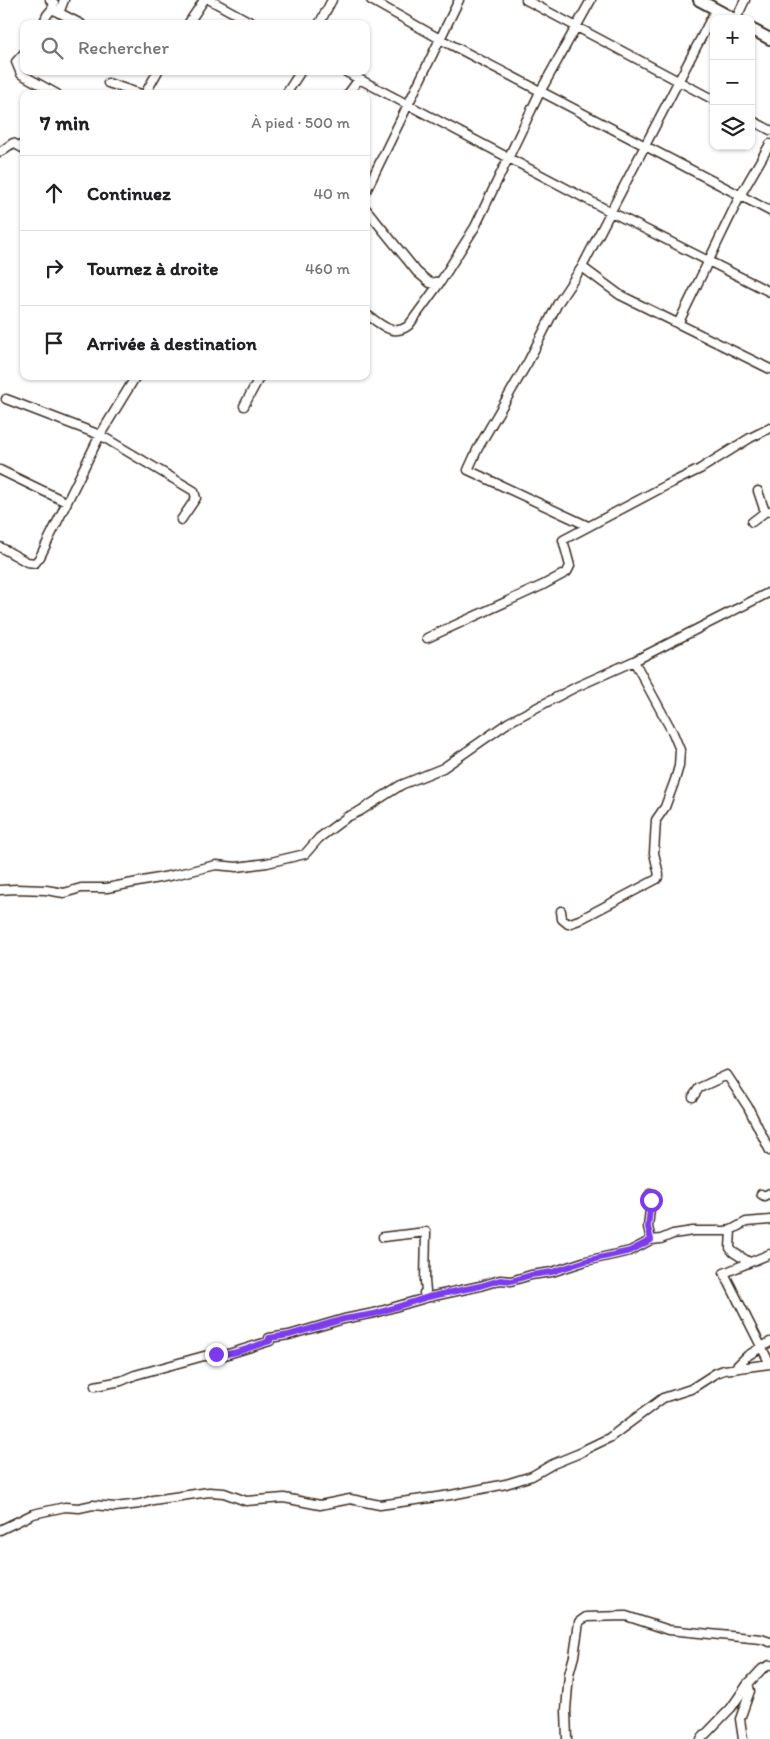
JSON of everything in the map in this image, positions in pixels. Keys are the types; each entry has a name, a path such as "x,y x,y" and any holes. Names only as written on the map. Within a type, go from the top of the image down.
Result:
{"main road":[{"path":"699,0 727,15"},
{"path":"755,30 770,39"}],"street":[{"path":"50,0 54,4 56,11 73,20"},
{"path":"45,20 47,15 56,11 64,0"},
{"path":"191,20 204,0"},
{"path":"210,0 247,20"},
{"path":"321,20 332,0"},
{"path":"371,0 540,92 770,211"},
{"path":"370,183 459,0"},
{"path":"526,0 710,98"},
{"path":"370,317 392,331 402,330 409,325 441,281 475,228 540,92 591,0"},
{"path":"737,15 745,0"},
{"path":"588,526 468,470 478,448 528,362 558,304 582,267 716,9"},
{"path":"20,57 16,62 20,72"},
{"path":"23,75 49,90"},
{"path":"147,90 156,75"},
{"path":"289,90 298,75"},
{"path":"351,75 611,212 770,292"},
{"path":"351,90 359,80"},
{"path":"108,83 129,90"},
{"path":"755,122 770,130"},
{"path":"0,152 12,144 20,147"},
{"path":"678,324 740,196 770,144"},
{"path":"370,214 417,272 430,283 441,281"},
{"path":"582,267 620,295 770,369"},
{"path":"0,547 27,562 35,563 40,557 100,435 134,380"},
{"path":"244,406 258,380"},
{"path":"6,398 100,435 194,490 196,498 181,520"},
{"path":"427,638 543,585 567,572 570,566 563,540 681,477 700,470 750,438 770,428"},
{"path":"0,470 66,502"},
{"path":"752,522 767,512 758,491"},
{"path":"0,890 36,890 64,893 81,888 107,888 216,865 237,867 268,863 304,854 318,838 347,816 360,811 401,785 443,768 509,722 770,592"},
{"path":"561,911 562,919 568,924 579,920 657,879 659,875 654,853 656,820 665,808 675,780 679,766 680,750 673,733 634,661"},
{"path":"693,1097 699,1088 727,1075 748,1107 770,1151"},
{"path":"761,1194 764,1196 770,1193"},
{"path":"650,1194 648,1227 651,1240"},
{"path":"94,1386 121,1381 135,1375 204,1356 225,1355 270,1341 269,1338 289,1335 344,1319 374,1314 426,1298 500,1280 511,1281 531,1275 552,1272 586,1261 630,1251 651,1240 687,1232 730,1230 746,1222 770,1220"},
{"path":"730,1230 730,1248 749,1262"},
{"path":"383,1236 426,1232 426,1291 424,1293 426,1298"},
{"path":"0,1530 33,1514 65,1507 93,1506 115,1508 153,1500 209,1492 224,1493 246,1500 284,1498 320,1505 350,1499 380,1504 500,1485 532,1476 609,1438 663,1398 691,1389 716,1373 770,1364 724,1273 770,1254"},
{"path":"734,1369 747,1356 770,1342"},
{"path":"567,1739 566,1710 569,1674 574,1656 579,1622 586,1617 626,1616 669,1630 761,1639 770,1642"},
{"path":"701,1739 731,1708 748,1683 770,1665"},
{"path":"743,1739 740,1720 750,1691 748,1683"}],"route":[{"path":"216,1354 225,1355 270,1341 269,1338 289,1335 344,1319 374,1314 381,1310 428,1297 500,1280 511,1281 531,1275 546,1274 586,1261 630,1251 651,1240 648,1227 651,1200"}]}
